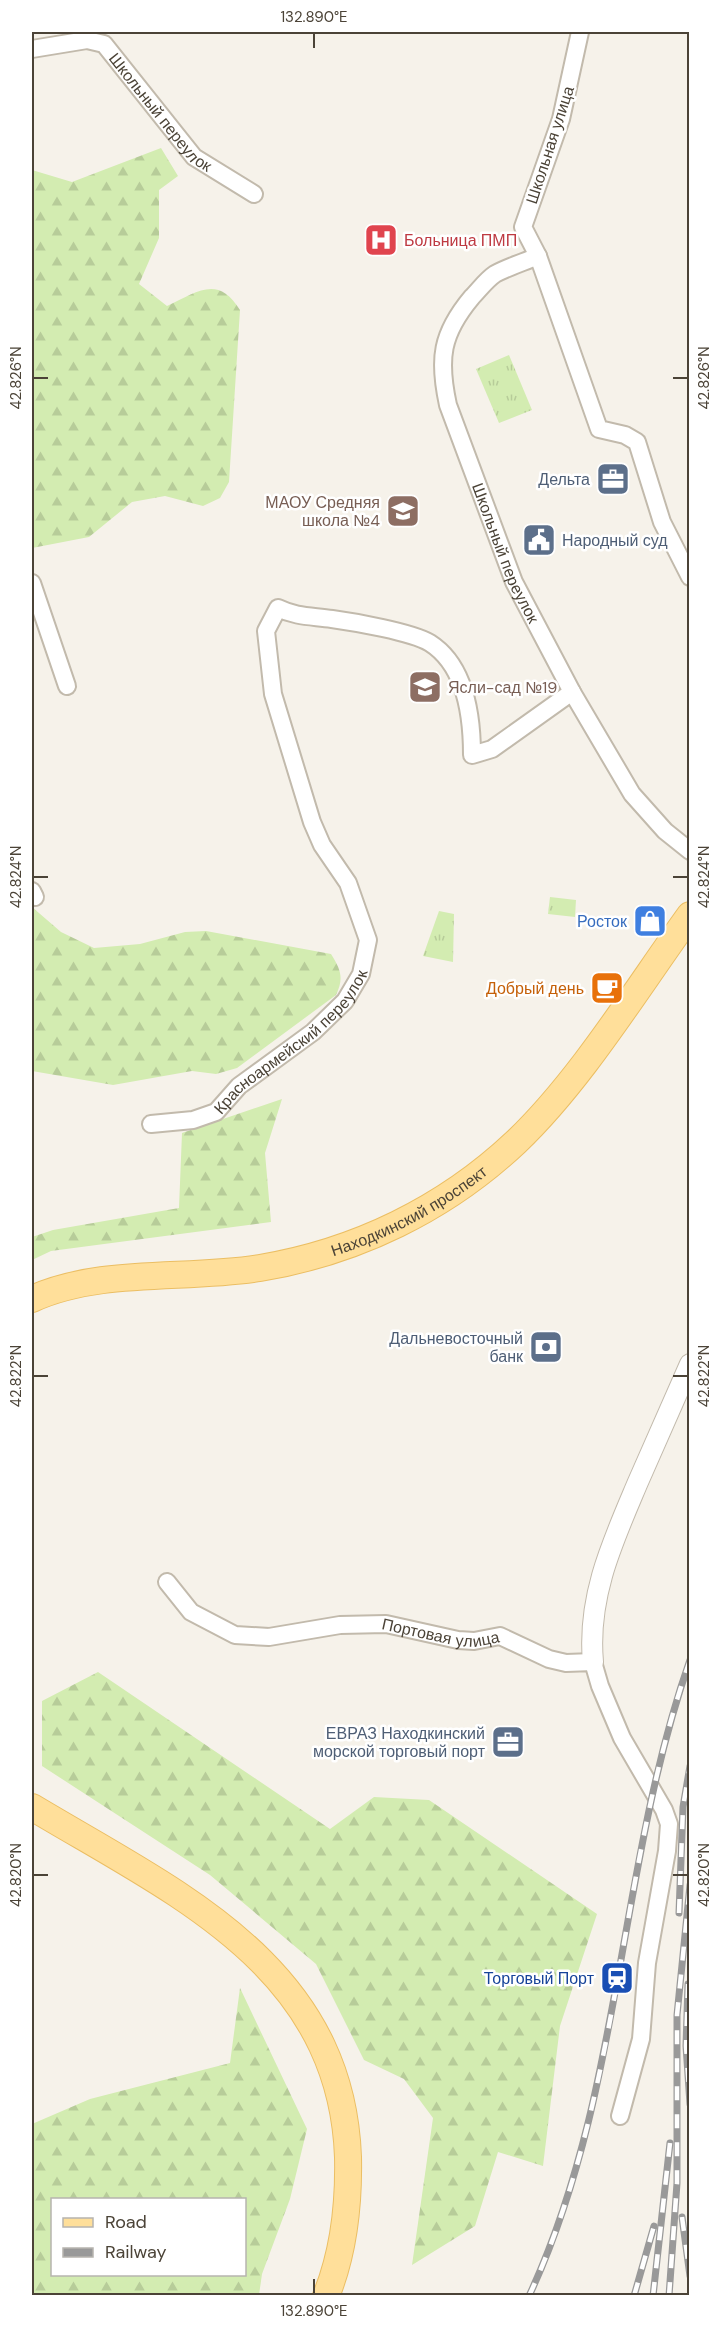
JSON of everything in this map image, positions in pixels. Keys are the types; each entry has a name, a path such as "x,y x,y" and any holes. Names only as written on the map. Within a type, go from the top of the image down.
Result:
{"main road":[{"name":"Находкинский проспект","path":"32,1299 77,1285 258,1268 296,1261 360,1242 429,1208 488,1167 543,1114 572,1079 685,923"},
{"path":"32,1807 125,1863 219,1924 248,1946 278,1976 302,2010 335,2080 347,2147 346,2218 339,2253 326,2295"}],"street":[{"name":"Школьная улица","path":"580,32 561,119 523,227 538,256 599,429 625,435 637,442 662,522 690,577"},
{"name":"Школьный переулок","path":"32,49 87,40 104,44 194,157 254,194"},
{"name":"Школьный переулок","path":"538,256 494,275 454,318 446,335 442,380 448,405 514,582 572,692 642,807 665,831 690,851"},
{"path":"32,584 67,687"},
{"name":"Красноармейский переулок","path":"151,1124 193,1120 216,1112 239,1086 313,1032 345,1001 361,974 368,940 348,883 322,845 312,822 273,694 266,631 278,608 292,615 333,619 389,631 428,642 439,650 450,663 467,700 472,729 472,755 492,749 572,692"},
{"path":"620,2116 641,2038 647,1963 667,1851 669,1824 664,1810 622,1738 600,1686 593,1662 591,1637 600,1579 611,1544 690,1364"},
{"name":"Портовая улица","path":"167,1582 191,1612 235,1635 269,1637 340,1625 386,1624 458,1640 474,1641 500,1636 549,1659 566,1663 593,1662"}],"green space":[{"path":"161,148 178,176 159,190 159,238 139,284 167,306 197,292 215,289 224,292 240,310 229,482 220,498 203,506 165,496 132,502 89,537 32,548 32,170 72,182"},
{"path":"509,355 532,410 499,423 476,369"},
{"path":"550,897 576,900 575,917 548,914"},
{"path":"32,907 61,932 94,948 140,944 185,932 206,931 331,954 339,970 340,984 336,995 237,1068 216,1074 192,1071 113,1085 32,1071"},
{"path":"439,911 454,914 453,962 423,956"},
{"path":"282,1099 265,1153 271,1222 51,1251 32,1260 32,1237 53,1230 179,1208 182,1133"},
{"path":"98,1672 330,1829 374,1797 429,1800 597,1914 560,2026 543,2166 498,2152 475,2226 412,2265 433,2118 404,2079 364,2060 316,1964 210,1875 42,1766 42,1701"},
{"path":"240,1988 307,2129 290,2199 262,2274 259,2295 32,2295 32,2124 90,2099 230,2063"}],"railway":[{"path":"529,2296 560,2219 584,2141 602,2061 647,1819 666,1739 690,1660"},
{"path":"679,1913 683,1807 690,1766"},
{"path":"669,2296 677,2183 677,2015 690,1885"},
{"path":"688,1984 686,2046 690,2104"},
{"path":"653,2296 670,2143"},
{"path":"682,2217 690,2276"},
{"path":"634,2296 654,2226"}],"place":[{"name":"Больница ПМП","path":"381,240"},
{"name":"Дельта","path":"613,479"},
{"name":"МАОУ Средняя школа №4","path":"403,511"},
{"name":"Народный суд","path":"539,540"},
{"name":"Ясли-сад №19","path":"425,687"},
{"name":"Росток","path":"650,921"},
{"name":"Добрый день","path":"607,988"},
{"name":"Дальневосточный банк","path":"546,1347"},
{"name":"ЕВРАЗ Находкинский морской торговый порт","path":"508,1742"},
{"name":"Торговый Порт","path":"617,1978"}]}
